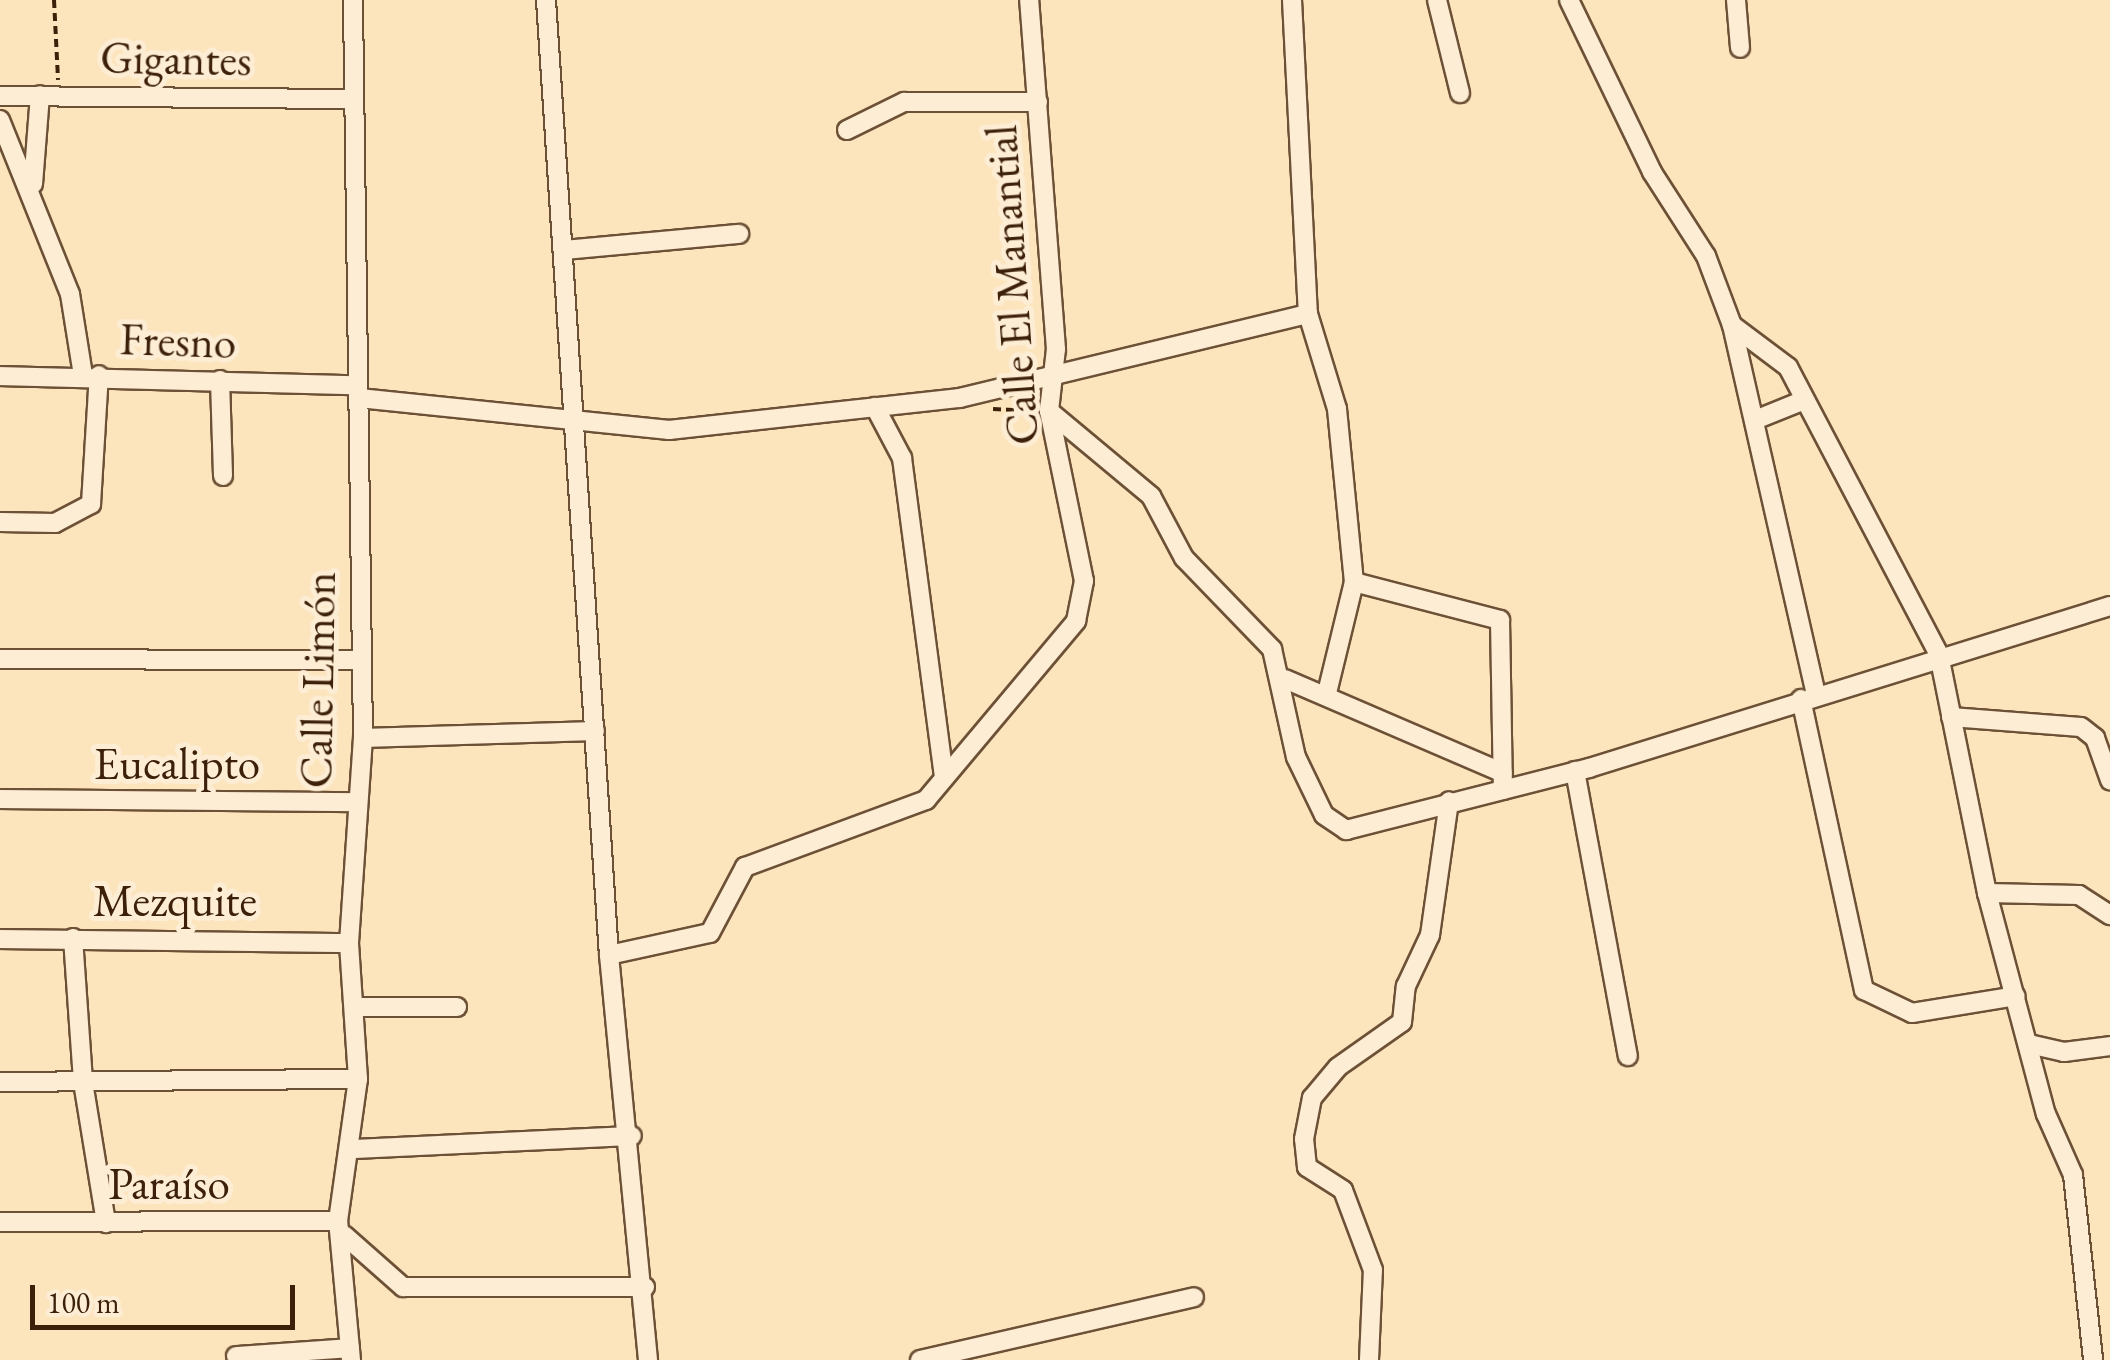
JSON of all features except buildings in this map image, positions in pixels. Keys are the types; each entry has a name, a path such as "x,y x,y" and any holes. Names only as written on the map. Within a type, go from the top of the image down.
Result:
{"street":[{"name":"Calle Limón","path":"351,1354 341,1228 358,1079 349,942 353,802 363,738 358,660 352,0"},
{"path":"546,0 566,250 609,955 632,1136 646,1287 648,1360"},
{"name":"Calle El Manantial","path":"944,776 1076,622 1082,564 1049,410 1038,102 1029,0"},
{"path":"1292,0 1308,314 1337,409 1354,582 1327,693"},
{"path":"1437,0 1460,93"},
{"path":"1569,0 1652,172 1706,256 1732,325 1755,420 1864,990 1912,1013 2016,996"},
{"path":"1736,0 1740,48"},
{"path":"33,184 50,95"},
{"name":"Gigantes","path":"0,96 352,99"},
{"path":"847,130 904,102 1038,102"},
{"path":"0,120 33,184 82,333 91,375 91,504 54,523 0,522"},
{"path":"566,250 739,234"},
{"name":"Fresno","path":"0,376 220,380 356,392 446,414 574,416 670,430 960,398 1050,371 1308,314"},
{"path":"1732,325 1788,367 1802,402 1939,655 1987,893 2029,1044 2073,1175 2093,1360"},
{"path":"220,380 223,476"},
{"path":"1755,420 1802,402"},
{"path":"609,955 710,933 740,870 920,804 944,776 902,458 875,407"},
{"path":"1049,410 1152,496 1184,558 1272,650 1284,679 1296,758 1334,825 1346,830 1449,801 1503,781 1575,771 1939,655 2110,606"},
{"path":"1354,582 1500,620 1503,781"},
{"path":"0,660 358,660"},
{"path":"1284,679 1327,693 1503,781"},
{"path":"1951,716 2081,727 2096,738 2110,780"},
{"path":"363,738 595,731"},
{"path":"1575,771 1628,1056"},
{"name":"Eucalipto","path":"0,799 353,802"},
{"path":"1369,1360 1373,1270 1343,1190 1307,1167 1304,1138 1312,1098 1338,1066 1402,1022 1406,986 1430,935 1449,801"},
{"path":"1987,893 2079,895 2110,915"},
{"path":"73,938 83,1082 106,1223"},
{"name":"Mezquite","path":"0,939 349,942"},
{"path":"356,1006 457,1007"},
{"path":"2029,1044 2064,1052 2110,1046"},
{"path":"0,1082 358,1079"},
{"path":"353,1149 632,1136"},
{"name":"Paraíso","path":"0,1222 341,1228"},
{"path":"341,1228 404,1287 646,1287"},
{"path":"920,1360 1194,1297"},
{"path":"236,1356 351,1354"}],"path":[{"path":"50,95 54,0"},
{"path":"960,398 1049,410"}]}
